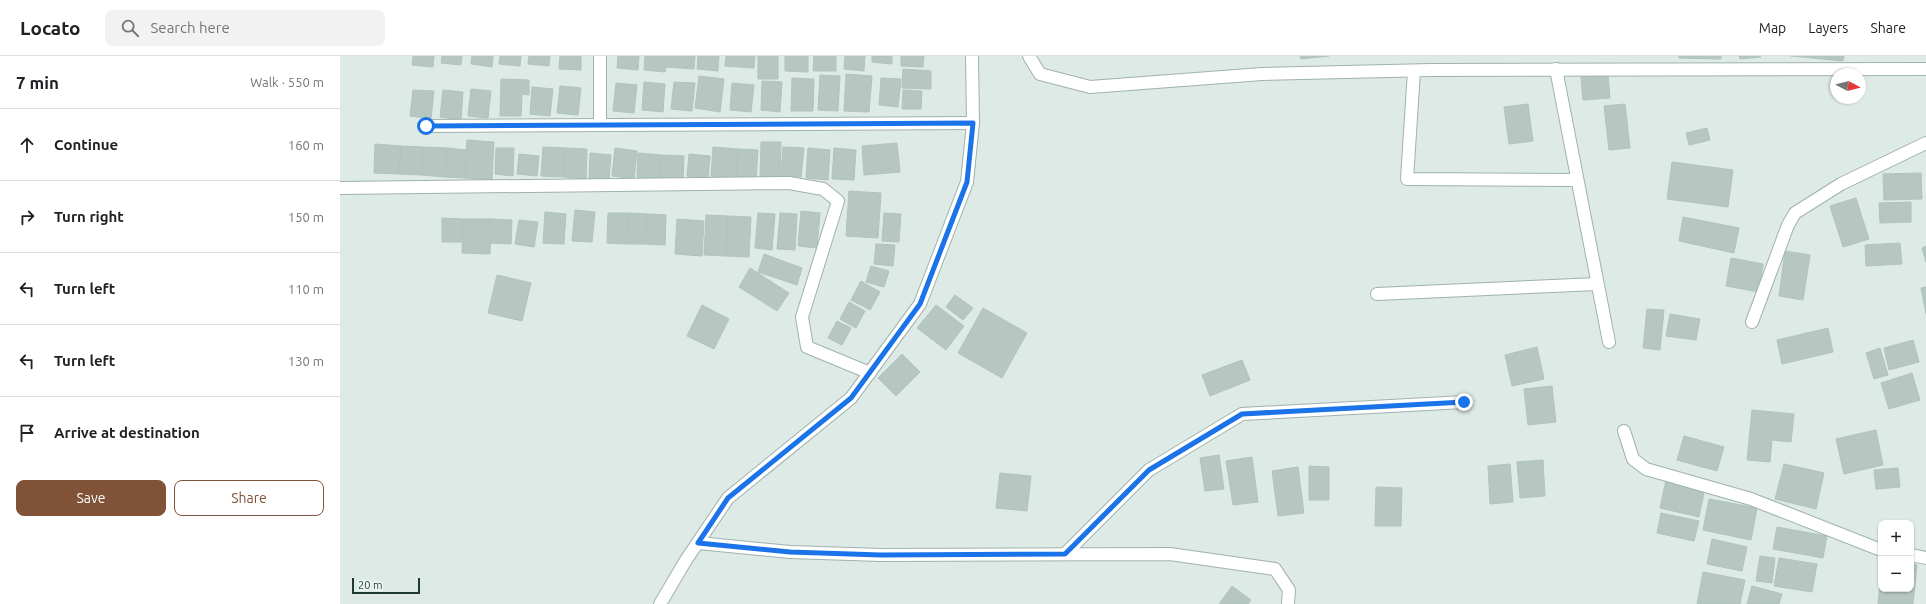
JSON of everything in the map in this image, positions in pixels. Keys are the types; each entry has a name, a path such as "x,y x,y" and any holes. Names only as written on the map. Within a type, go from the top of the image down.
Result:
{"street":[{"path":"600,56 600,125"},
{"path":"660,604 728,498 851,398 920,304 967,182 973,123 972,56"},
{"path":"1029,56 1040,74 1090,87 1262,74 1556,69 1926,69"},
{"path":"1556,69 1609,342"},
{"path":"1414,71 1406,179 1577,180"},
{"path":"426,126 973,123"},
{"path":"1752,322 1788,225 1795,213 1841,184 1926,143"},
{"path":"340,188 789,183 823,189 838,201 802,317 807,347 870,372"},
{"path":"1377,294 1597,284"},
{"path":"1065,554 1149,470 1242,414 1464,402"},
{"path":"1624,430 1633,458 1646,469 1751,499 1878,549"},
{"path":"698,543 790,552 880,555 1170,554 1275,569 1289,590 1288,604"},
{"path":"1914,556 1926,558"}],"building":[{"path":"413,56 434,56 433,67 412,65"},
{"path":"442,56 462,56 461,65 441,63"},
{"path":"472,56 493,56 492,67 471,64"},
{"path":"500,56 521,56 520,66 499,64"},
{"path":"529,56 550,56 549,66 528,64"},
{"path":"560,56 581,56 581,70 559,69"},
{"path":"618,56 639,56 638,70 617,68"},
{"path":"645,56 667,56 665,72 644,70"},
{"path":"667,56 695,56 694,69 666,67"},
{"path":"698,56 719,56 718,71 697,69"},
{"path":"726,56 755,56 754,68 725,66"},
{"path":"758,56 778,56 778,79 758,79"},
{"path":"785,56 808,56 808,72 785,71"},
{"path":"814,56 836,56 836,71 813,71"},
{"path":"845,56 865,56 864,71 844,69"},
{"path":"872,56 892,56 892,64 872,62"},
{"path":"901,56 924,56 923,67 901,66"},
{"path":"1300,56 1329,56 1301,59"},
{"path":"1679,56 1721,56 1721,59 1679,58"},
{"path":"1739,56 1760,56 1761,57 1740,59"},
{"path":"1791,56 1844,56 1843,61"},
{"path":"903,69 931,71 931,89 902,88"},
{"path":"846,74 872,76 869,112 844,111"},
{"path":"820,75 840,76 838,111 818,110"},
{"path":"1608,75 1610,98 1583,100 1581,77"},
{"path":"699,76 724,79 720,112 695,108"},
{"path":"792,78 814,79 813,111 791,111"},
{"path":"881,78 901,79 898,107 879,105"},
{"path":"501,79 529,80 529,95 522,94 521,116 500,116"},
{"path":"762,81 782,82 780,112 761,110"},
{"path":"644,82 665,84 663,112 642,110"},
{"path":"674,82 695,83 692,111 671,109"},
{"path":"616,83 637,85 634,113 613,111"},
{"path":"732,83 754,85 751,112 730,110"},
{"path":"560,86 581,88 578,115 557,113"},
{"path":"532,87 553,89 550,116 530,114"},
{"path":"471,89 491,91 488,118 468,116"},
{"path":"413,90 434,91 431,119 410,116"},
{"path":"443,90 463,92 461,120 440,117"},
{"path":"903,90 922,91 921,109 902,109"},
{"path":"1528,104 1533,141 1509,144 1504,107"},
{"path":"1625,104 1630,148 1609,150 1604,106"},
{"path":"1707,128 1710,140 1689,145 1686,133"},
{"path":"467,140 494,142 492,180 465,178"},
{"path":"761,142 781,142 780,179 760,178"},
{"path":"897,143 900,172 864,175 862,146"},
{"path":"375,144 401,146 399,174 374,173"},
{"path":"401,146 423,147 422,175 399,174"},
{"path":"423,147 447,148 445,177 422,175"},
{"path":"543,147 565,148 564,177 541,176"},
{"path":"713,147 738,149 736,178 711,176"},
{"path":"783,147 804,148 801,177 781,176"},
{"path":"447,148 467,150 465,178 445,177"},
{"path":"496,148 514,148 513,176 495,174"},
{"path":"565,148 587,149 586,179 564,177"},
{"path":"615,148 637,151 634,179 612,176"},
{"path":"808,148 830,150 828,180 806,178"},
{"path":"834,148 856,150 854,180 832,179"},
{"path":"738,149 758,150 756,180 736,178"},
{"path":"590,153 611,155 609,180 589,179"},
{"path":"638,153 661,155 659,178 637,177"},
{"path":"519,154 539,156 537,176 517,174"},
{"path":"689,154 710,156 708,178 687,176"},
{"path":"661,155 684,156 683,180 659,178"},
{"path":"1672,162 1733,170 1728,207 1667,199"},
{"path":"1921,173 1922,199 1884,200 1883,174"},
{"path":"849,191 881,193 878,238 846,236"},
{"path":"1856,198 1869,239 1843,247 1830,206"},
{"path":"1911,202 1911,222 1880,223 1879,203"},
{"path":"575,210 595,212 592,242 572,241"},
{"path":"801,211 820,213 817,248 798,246"},
{"path":"545,212 566,214 564,244 543,243"},
{"path":"608,213 628,213 626,244 607,243"},
{"path":"628,213 647,214 645,244 626,244"},
{"path":"758,213 775,214 772,250 755,248"},
{"path":"780,213 797,214 795,250 777,249"},
{"path":"884,213 901,214 899,242 882,241"},
{"path":"647,214 666,215 665,245 645,244"},
{"path":"706,215 728,216 726,256 704,255"},
{"path":"728,216 751,217 749,257 726,256"},
{"path":"1683,217 1739,228 1734,253 1679,241"},
{"path":"442,218 463,219 463,242 442,242"},
{"path":"463,219 491,219 490,254 462,253"},
{"path":"491,219 512,220 511,244 490,243"},
{"path":"677,219 704,221 702,256 675,254"},
{"path":"519,220 538,222 534,247 515,244"},
{"path":"1900,243 1902,264 1866,266 1865,245"},
{"path":"876,244 895,245 893,266 874,264"},
{"path":"1926,246 1926,262 1922,248"},
{"path":"1785,251 1810,255 1803,300 1779,296"},
{"path":"764,254 802,268 797,285 758,272"},
{"path":"1731,258 1763,264 1759,292 1726,286"},
{"path":"871,266 889,271 884,287 866,282"},
{"path":"750,268 789,293 777,311 739,287"},
{"path":"497,275 531,283 522,321 488,313"},
{"path":"861,281 880,292 870,310 851,300"},
{"path":"1926,287 1926,314 1921,288"},
{"path":"955,295 973,308 963,320 946,307"},
{"path":"849,302 865,311 856,328 840,319"},
{"path":"702,305 729,319 714,349 687,336"},
{"path":"936,305 964,326 946,350 917,328"},
{"path":"983,308 1027,333 1002,378 958,353"},
{"path":"1647,309 1664,310 1660,350 1643,348"},
{"path":"1670,314 1700,319 1696,340 1666,336"},
{"path":"837,321 851,328 842,345 828,338"},
{"path":"1828,328 1833,352 1782,364 1777,340"},
{"path":"1913,340 1919,362 1889,370 1884,348"},
{"path":"1537,347 1544,379 1512,386 1505,355"},
{"path":"1880,348 1888,375 1874,379 1866,353"},
{"path":"902,354 920,372 896,396 878,378"},
{"path":"1242,360 1250,380 1210,396 1202,375"},
{"path":"1912,373 1920,400 1889,409 1881,383"},
{"path":"1552,386 1556,422 1528,425 1524,389"},
{"path":"1752,410 1794,414 1791,442 1772,440 1770,462 1747,460"},
{"path":"1876,430 1883,465 1844,474 1836,439"},
{"path":"1684,436 1724,447 1717,471 1677,460"},
{"path":"1219,455 1224,489 1205,491 1200,458"},
{"path":"1252,457 1258,502 1233,505 1226,461"},
{"path":"1543,460 1545,496 1520,498 1517,462"},
{"path":"1510,464 1513,502 1490,504 1488,466"},
{"path":"1784,464 1824,473 1816,509 1775,499"},
{"path":"1309,466 1329,467 1329,500 1309,500"},
{"path":"1298,467 1304,513 1278,516 1272,471"},
{"path":"1898,468 1900,487 1876,489 1874,470"},
{"path":"1000,473 1031,476 1027,511 996,508"},
{"path":"1666,480 1705,488 1699,517 1660,508"},
{"path":"1376,487 1402,488 1401,526 1375,526"},
{"path":"1709,499 1757,508 1751,540 1703,530"},
{"path":"1661,513 1699,521 1694,541 1657,533"},
{"path":"1777,527 1827,536 1823,558 1773,549"},
{"path":"1712,539 1747,547 1742,571 1707,564"},
{"path":"1760,556 1775,558 1772,583 1756,581"},
{"path":"1779,558 1817,564 1812,592 1774,586"},
{"path":"1914,564 1917,565 1913,604 1878,604 1879,592 1914,592"},
{"path":"1703,572 1745,580 1740,604 1697,604"},
{"path":"1232,586 1251,600 1248,604 1219,604"},
{"path":"1752,586 1782,594 1779,604 1747,604"}],"route":[{"path":"426,126 973,123 967,182 920,304 851,398 728,498 698,543 790,552 880,555 1065,554 1149,470 1242,414 1464,402"}]}
